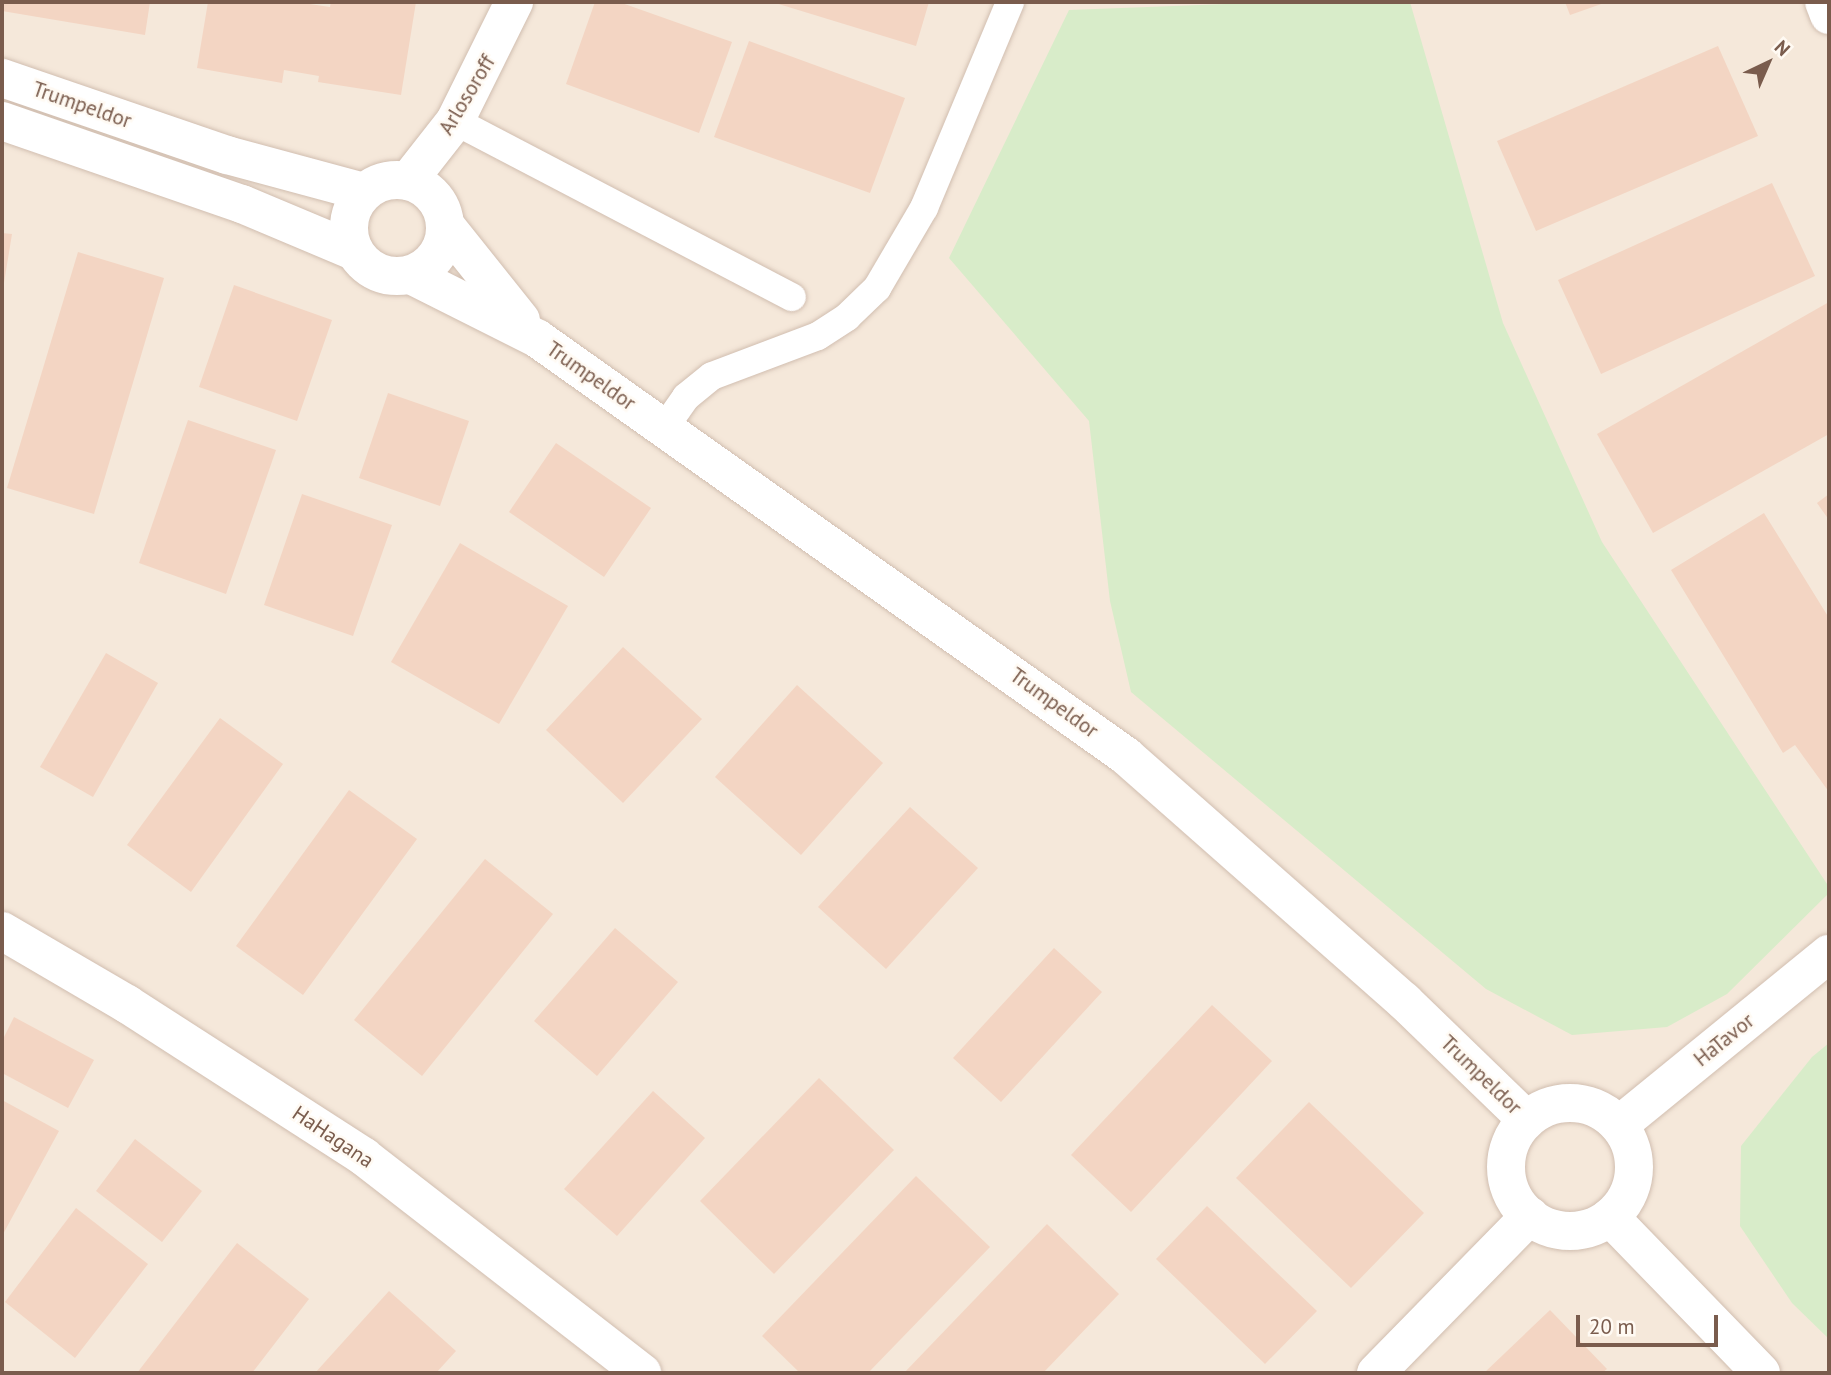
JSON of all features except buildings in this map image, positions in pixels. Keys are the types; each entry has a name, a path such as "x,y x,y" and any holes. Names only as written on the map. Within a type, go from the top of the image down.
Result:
{"street":[{"name":"Arlosoroff","path":"408,181 455,121 514,2"},
{"path":"1824,2 1829,15"},
{"name":"Trumpeldor","path":"2,78 227,155 364,192"},
{"name":"Trumpeldor","path":"2,121 242,204 354,251"},
{"path":"408,181 434,197 446,226 437,256 411,275 379,273 354,251 349,219 364,192 378,183 408,181"},
{"name":"Trumpeldor","path":"446,226 538,339"},
{"name":"Trumpeldor","path":"411,275 538,339 1126,756 1404,1001 1527,1120"},
{"name":"HaHagana","path":"2,931 139,1012 364,1157 642,1373"},
{"name":"HaTavor","path":"1619,1125 1829,954"},
{"path":"1567,1103 1595,1108 1619,1125 1634,1156 1634,1173 1630,1190 1610,1217 1588,1229 1563,1231 1530,1216 1509,1186 1507,1168 1508,1151 1527,1120 1567,1103"},
{"path":"1376,1373 1530,1216"},
{"path":"1610,1217 1761,1373"}],"lane":[{"path":"665,427 686,397 712,376 818,336 847,317 877,288 924,208 1010,2"},
{"path":"455,121 792,297"}],"shaded area":[{"path":"2,2 1829,2 1829,1373 2,1373"}],"green space":[{"path":"1279,2 1410,2 1503,323 1602,542 1829,887 1829,893 1727,994 1667,1027 1572,1035 1486,989 1131,692 1110,601 1089,421 949,258 1069,10"},
{"path":"1829,1043 1829,1339 1792,1303 1740,1226 1741,1146 1812,1057"}]}
